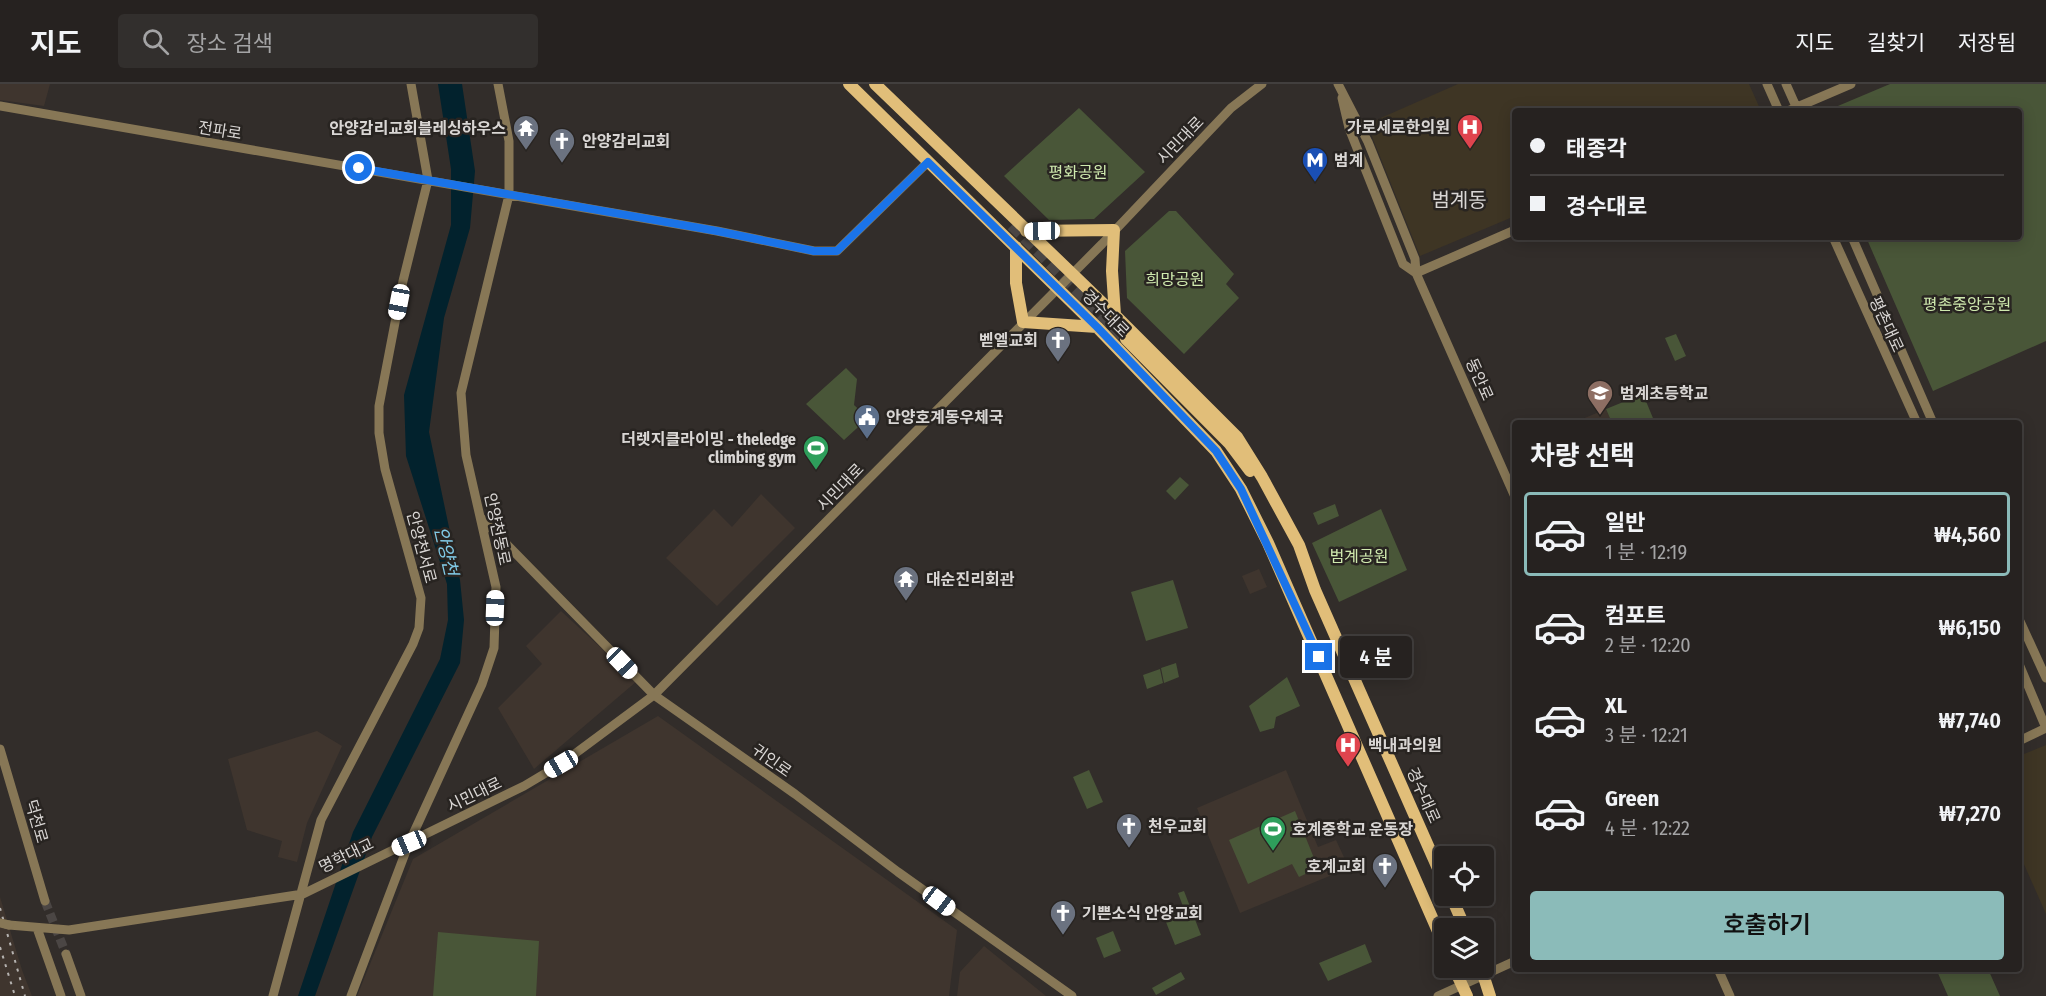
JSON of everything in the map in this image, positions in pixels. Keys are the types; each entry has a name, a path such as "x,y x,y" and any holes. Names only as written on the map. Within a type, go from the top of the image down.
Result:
{"main road":[{"name":"경수대로","path":"851,84 1097,327 1216,451 1241,489 1294,599 1434,922"},
{"name":"경수대로","path":"851,84 1010,228 869,84"},
{"name":"경수대로","path":"875,84 1237,437 1299,545 1315,590 1434,859"},
{"path":"1026,231 1114,230 1112,271 1114,315"},
{"path":"1016,247 1016,283 1023,322 1097,327"},
{"name":"경수대로","path":"1294,599 1272,542 1246,485 1221,448 1123,341 1236,452 1256,480 1315,590"},
{"path":"1484,978 1490,996"}],"street":[{"name":"안양천서로","path":"273,996 307,891 321,820 419,628 421,598 385,469 379,433 379,406 403,281 432,181 411,84"},
{"name":"안양천동로","path":"351,996 409,843 482,684 494,648 496,587 466,455 461,393 505,194 509,141 498,84"},
{"name":"시민대로","path":"393,849 524,786 561,764 654,695 1071,274 1231,108 1262,84"},
{"path":"1767,84 1778,108"},
{"path":"1786,84 1793,108"},
{"path":"1798,108 1851,84"},
{"name":"동안로","path":"1339,87 1368,142 1415,259 1416,273 1512,490"},
{"name":"전파로","path":"0,106 505,194"},
{"path":"505,194 717,231 814,251 837,251 928,162"},
{"path":"1416,273 1512,231"},
{"name":"평촌대로","path":"1834,240 1916,420"},
{"name":"평촌대로","path":"1853,240 1932,420"},
{"name":"귀인로","path":"481,518 654,695 795,794 898,872 1072,996"},
{"path":"2022,626 2046,678"},
{"path":"2022,671 2046,728 2022,740"},
{"name":"덕천로","path":"0,749 45,901"},
{"name":"명학대교","path":"307,891 393,849"},
{"path":"5,924 69,930 307,891"},
{"path":"37,928 61,996"},
{"path":"66,954 81,996"},
{"path":"1494,968 1512,962"},
{"path":"1719,972 1730,996"},
{"path":"1438,996 1464,991 1476,978"}],"shaded area":[{"path":"0,84 50,84 44,106 0,100"},
{"path":"1458,84 1749,84 1760,108 1512,108 1512,217 1420,256 1367,124"},
{"name":"범계초등학교","path":"1606,409 1611,420 1580,420"},
{"path":"761,494 795,528 717,606 666,558 714,509 732,527"},
{"path":"1259,569 1267,587 1250,594 1242,576"},
{"path":"561,611 637,681 534,769 498,708 542,664 526,646"},
{"path":"658,716 957,930 949,996 357,996 413,859"},
{"path":"317,731 342,746 307,823 297,862 278,857 282,841 247,830 228,759"},
{"path":"2046,745 2046,914 2022,860 2022,755"},
{"path":"1286,770 1318,847 1336,840 1349,868 1240,913 1197,808"},
{"path":"0,897 22,970 32,996 0,996"},
{"path":"984,946 1046,996 957,996 960,972"}],"green space":[{"name":"평촌중앙공원","path":"1890,84 2046,84 2046,341 1933,391 1867,240 2022,240 2022,108 1833,108"},
{"name":"평화공원","path":"1079,108 1145,172 1094,219 1049,220 1004,176"},
{"name":"희망공원","path":"1169,211 1176,211 1234,274 1226,284 1239,298 1184,354 1127,298 1125,251"},
{"path":"1676,334 1686,356 1675,361 1665,338"},
{"path":"846,368 857,379 854,405 868,418 844,440 806,404"},
{"path":"1643,394 1654,420 1611,420 1606,409"},
{"path":"1180,477 1189,485 1175,500 1166,491"},
{"path":"1335,504 1339,516 1318,525 1313,513"},
{"name":"범계공원","path":"1381,509 1407,570 1339,602 1312,543"},
{"path":"1173,580 1188,628 1146,641 1131,592"},
{"path":"1176,663 1179,677 1164,683 1161,668"},
{"path":"1160,669 1163,683 1147,689 1143,675"},
{"path":"1287,677 1300,706 1276,717 1274,728 1260,732 1249,706"},
{"path":"1089,770 1103,802 1087,809 1073,777"},
{"name":"호계중학교 운동장","path":"1295,811 1318,868 1299,877 1292,864 1248,884 1229,840"},
{"path":"1184,891 1201,935 1175,945 1164,917 1184,909 1178,893"},
{"path":"1113,931 1121,951 1104,958 1096,938"},
{"path":"438,932 539,941 536,996 433,996"},
{"path":"1365,944 1372,962 1328,981 1319,963"},
{"path":"1181,972 1185,979 1156,995 1152,988"},
{"path":"1937,972 1989,972 2000,996 1948,996"}],"water":[{"name":"안양천","path":"438,84 462,84 475,171 470,228 444,318 429,432 460,580 464,620 460,663 372,837 315,996 298,996 353,832 440,659 448,620 447,584 406,456 404,395 451,225 451,169"}],"tunnel":[{"path":"1012,225 1126,339"},
{"path":"45,901 66,954"}],"railway":[{"path":"0,908 25,996"},
{"path":"0,947 15,996"}],"place":[{"name":"가로세로한의원","path":"1470,150"},
{"name":"안양감리교회블레싱하우스","path":"526,151"},
{"name":"안양감리교회","path":"562,164"},
{"name":"범계","path":"1315,183"},
{"name":"벧엘교회","path":"1058,363"},
{"name":"범계초등학교","path":"1600,416"},
{"name":"안양호계동우체국","path":"867,440"},
{"name":"더렛지클라이밍 - theledge climbing gym","path":"816,471"},
{"name":"대순진리회관","path":"906,602"},
{"name":"백내과의원","path":"1348,768"},
{"name":"천우교회","path":"1129,849"},
{"name":"호계중학교 운동장","path":"1273,852"},
{"name":"호계교회","path":"1385,889"},
{"name":"기쁜소식 안양교회","path":"1063,936"}],"district":[{"name":"범계동","path":"1459,200"}],"route":[{"path":"359,168 717,231 814,251 837,251 928,162 1097,327 1216,451 1241,489 1319,657"}]}
